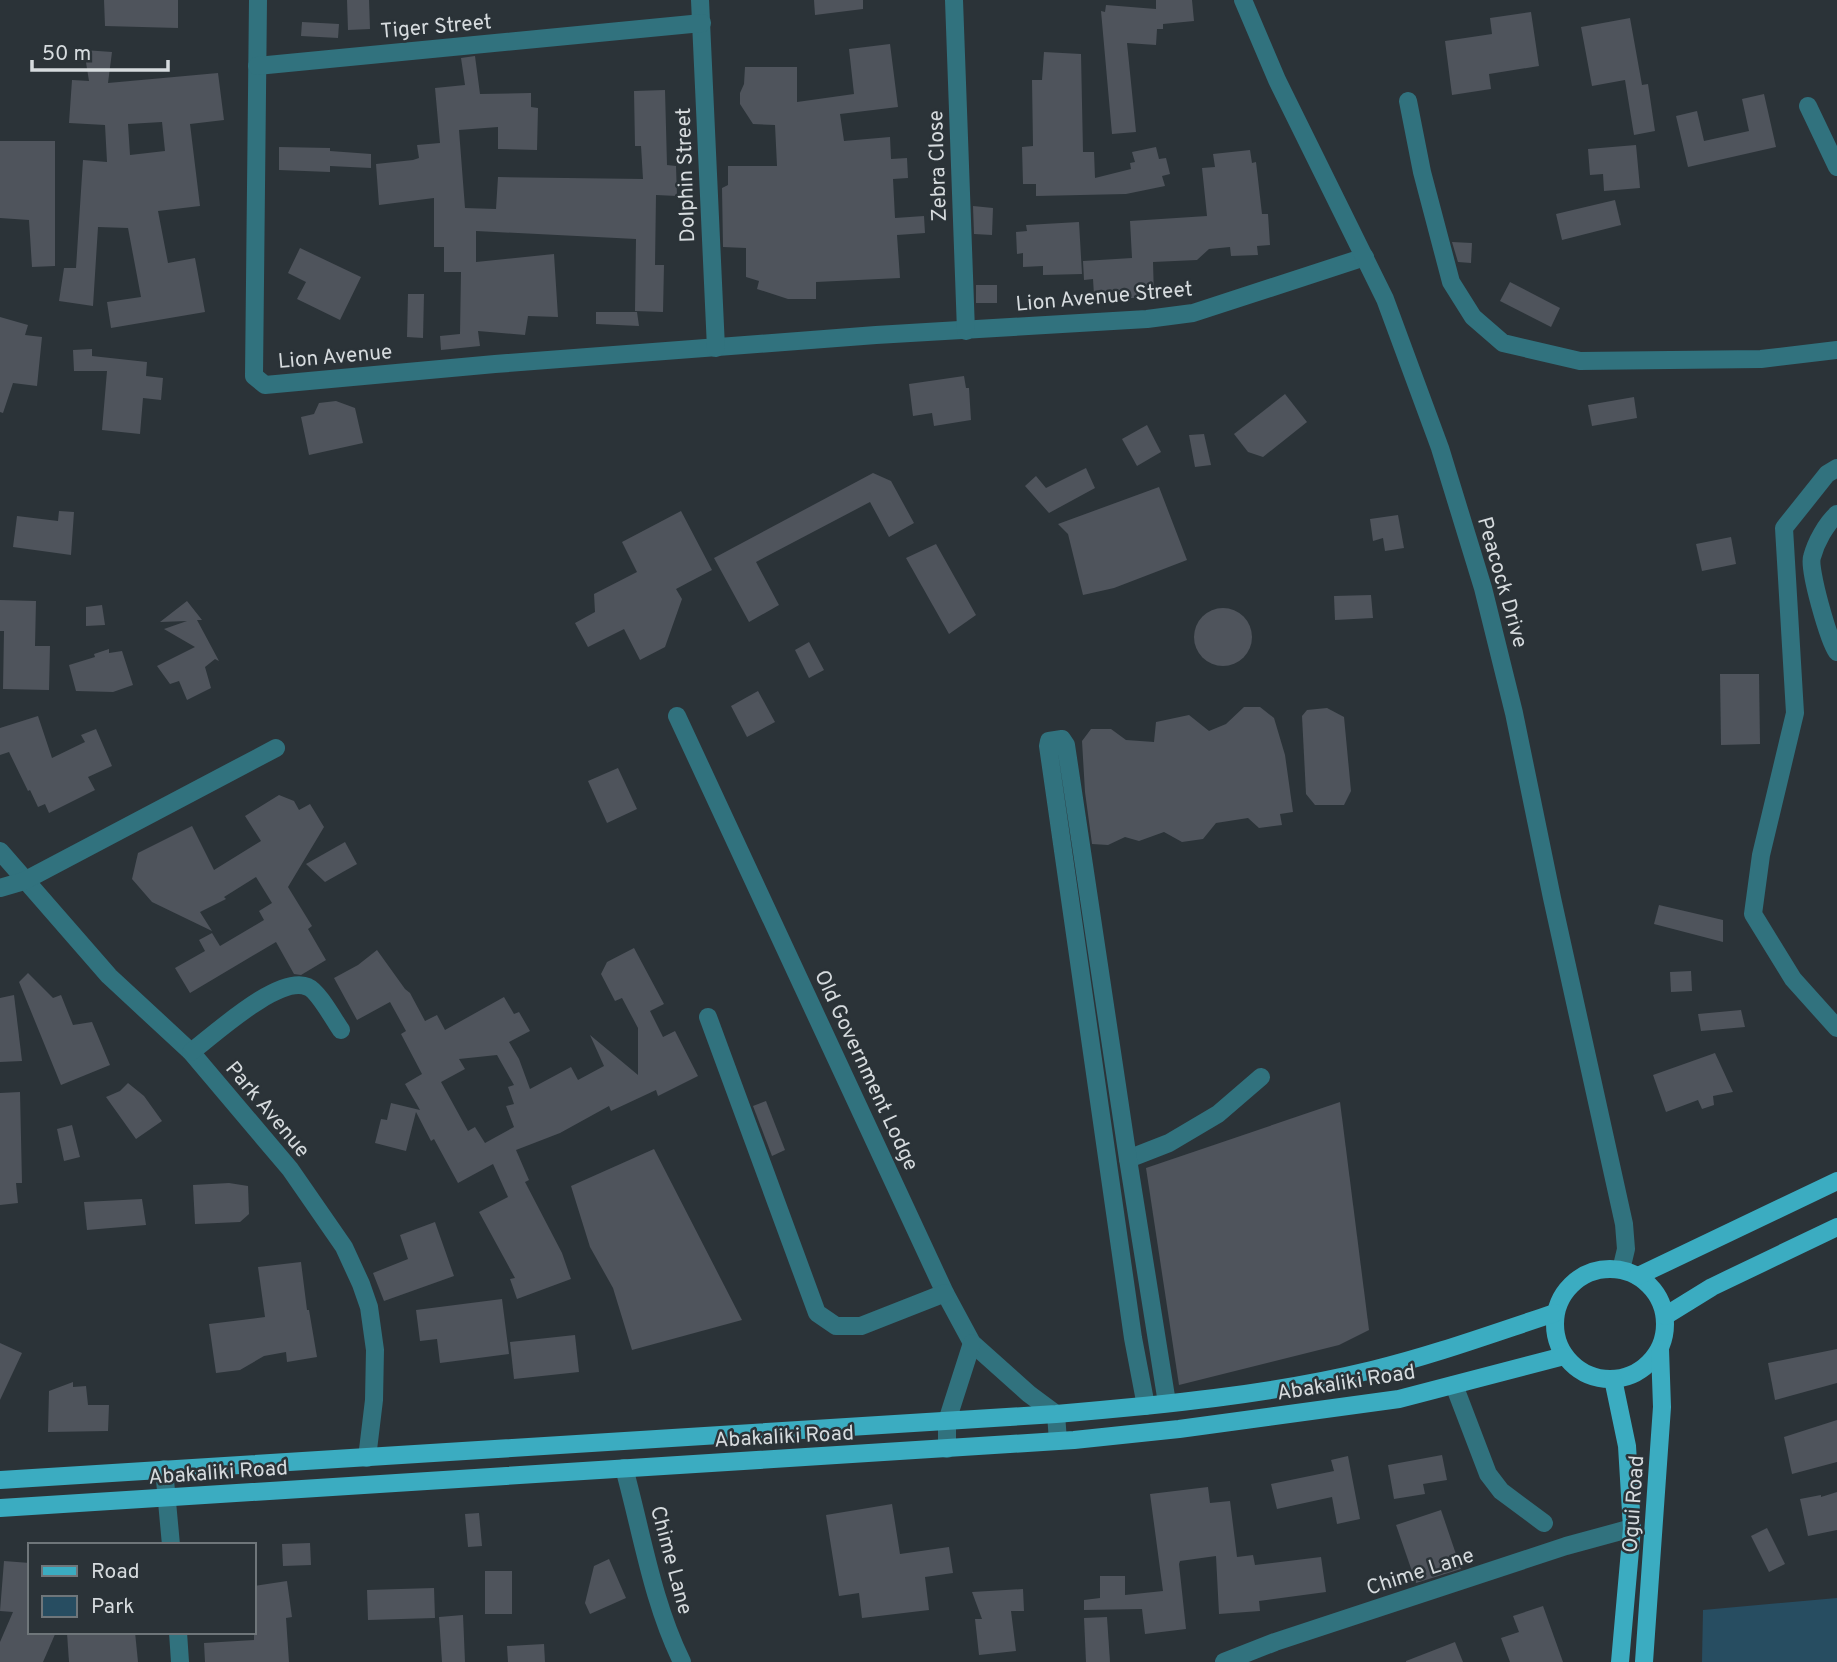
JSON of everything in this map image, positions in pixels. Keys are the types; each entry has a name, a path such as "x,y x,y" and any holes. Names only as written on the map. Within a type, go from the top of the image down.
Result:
{"main road":[{"path":"1629,1273 1837,1181"},
{"path":"1665,1316 1712,1287 1837,1227"},
{"path":"1602,1269 1629,1273 1651,1287 1661,1300 1665,1316 1664,1338 1660,1349 1653,1359 1635,1373 1613,1379 1585,1374 1564,1356 1557,1343 1555,1312 1567,1289 1577,1279 1602,1269"},
{"name":"Abakaliki Road","path":"0,1480 1056,1414 1146,1406 1323,1380 1424,1356 1555,1312"},
{"name":"Ogui Road","path":"1644,1662 1662,1407 1660,1349"},
{"name":"Abakaliki Road","path":"0,1508 1058,1441 1399,1399 1564,1356"},
{"name":"Ogui Road","path":"1613,1379 1628,1446 1632,1528 1620,1662"},
{"path":"1323,1380 1324,1410"}],"street":[{"name":"Lion Avenue","path":"258,0 254,376 261,384 716,348"},
{"name":"Dolphin Street","path":"700,0 716,348"},
{"name":"Zebra Close","path":"954,0 967,331"},
{"name":"Peacock Drive","path":"1243,0 1277,80 1385,299 1440,448 1483,588 1514,713 1621,1208 1629,1273"},
{"name":"Tiger Street","path":"257,66 702,23"},
{"path":"1408,101 1422,172 1451,282 1473,317 1503,343 1580,361 1761,359 1837,350"},
{"path":"1808,106 1837,167"},
{"name":"Lion Avenue Street","path":"716,348 1147,319 1193,313 1365,257"},
{"path":"1837,468 1827,474 1784,528 1795,713 1761,855 1753,914 1793,979 1837,1028"},
{"path":"1837,514 1828,523 1811,559 1826,627 1837,652"},
{"name":"Old Government Lodge","path":"677,716 945,1293 972,1343 1029,1394 1056,1414"},
{"path":"1146,1406 1108,1175 1048,746 1049,741 1054,739 1062,739 1066,745 1167,1403"},
{"path":"0,888 24,881 276,747"},
{"name":"Park Avenue","path":"0,851 109,975 191,1052 290,1168 344,1248 369,1307 374,1350 374,1400 367,1458"},
{"path":"1078,961 1097,958"},
{"path":"191,1052 251,1006 278,989 298,984 311,988 341,1030"},
{"path":"708,1017 817,1312 836,1326 861,1326 945,1293"},
{"path":"1108,1175 1129,1166 1219,1114 1261,1077"},
{"path":"947,1449 947,1421 972,1343"},
{"path":"1454,1385 1488,1474 1501,1491 1544,1523"},
{"path":"1056,1414 1058,1441"},
{"name":"Chime Lane","path":"624,1468 657,1604 682,1662"},
{"path":"164,1469 171,1543"},
{"name":"Chime Lane","path":"1224,1662 1275,1642 1566,1546 1632,1528"},
{"path":"178,1634 180,1662"}],"green space":[{"path":"1837,1598 1837,1662 1702,1662 1703,1610"}],"building":[{"path":"104,0 178,0 178,28 105,26"},
{"path":"347,0 369,0 370,29 348,30"},
{"path":"814,0 863,0 863,9 815,15"},
{"path":"1156,0 1192,0 1194,21 1163,24 1163,29 1157,29 1156,45 1127,43 1136,132 1112,134 1101,11 1105,12 1106,5 1156,9"},
{"path":"1531,12 1539,66 1489,74 1491,89 1452,95 1445,41 1492,34 1490,18"},
{"path":"1630,18 1642,85 1648,84 1655,131 1634,135 1625,80 1592,86 1581,27"},
{"path":"302,22 339,24 338,38 301,36"},
{"path":"890,44 898,107 840,114 844,141 890,137 891,159 907,158 908,178 893,179 895,218 924,216 925,233 897,235 900,278 816,282 816,299 788,299 757,289 759,281 746,277 746,248 723,247 722,188 728,185 728,166 777,166 775,125 753,124 740,104 745,67 797,67 797,102 854,94 849,49"},
{"path":"84,50 112,52 108,83 218,73 224,120 190,124 200,206 158,211 168,263 195,258 205,312 111,328 107,302 141,297 128,228 98,227 93,306 59,301 64,268 76,268 83,160 107,162 105,125 69,123 72,80 89,81","holes":["162,122 165,151 130,155 128,124"]},
{"path":"1044,52 1081,54 1083,152 1094,152 1095,178 1131,169 1130,163 1135,162 1132,152 1156,147 1159,159 1166,158 1170,174 1162,176 1165,186 1126,194 1036,196 1036,184 1023,184 1022,147 1033,146 1032,80 1042,80"},
{"path":"475,56 480,94 531,93 531,107 538,108 537,150 498,149 498,127 459,130 465,208 496,209 498,177 643,179 641,146 635,146 634,91 665,90 667,165 676,166 677,196 656,195 655,265 664,265 663,312 635,311 636,239 476,231 476,262 554,254 558,317 528,316 525,335 478,331 480,346 441,350 440,336 460,334 461,272 444,272 444,247 434,247 434,198 379,205 376,164 413,160 419,158 417,145 440,143 435,88 465,85 461,58"},
{"path":"1764,94 1776,147 1688,167 1676,116 1697,111 1704,141 1749,131 1742,99"},
{"path":"0,141 55,141 55,266 32,267 29,220 0,218"},
{"path":"1636,145 1640,188 1604,191 1603,174 1590,175 1588,149"},
{"path":"279,147 330,148 330,151 371,154 371,168 330,166 330,172 279,170"},
{"path":"1250,150 1252,163 1256,162 1262,214 1268,214 1270,245 1257,246 1258,255 1231,256 1230,247 1209,249 1197,260 1153,262 1154,297 1131,298 1131,293 1094,295 1093,279 1084,280 1083,261 1132,258 1130,221 1207,216 1202,168 1215,167 1213,154"},
{"path":"1615,200 1621,225 1562,240 1556,214"},
{"path":"973,206 993,208 992,235 974,234"},
{"path":"1079,222 1082,274 1043,275 1043,266 1023,267 1023,253 1017,254 1016,232 1027,231 1026,225"},
{"path":"1452,242 1472,243 1471,263 1458,262"},
{"path":"300,248 361,277 340,320 297,299 306,282 288,273"},
{"path":"1510,282 1560,308 1551,327 1500,301"},
{"path":"976,285 997,285 997,303 976,303"},
{"path":"408,294 424,294 423,338 407,337"},
{"path":"596,312 637,312 639,326 596,324"},
{"path":"0,317 28,325 25,335 42,337 37,386 13,383 3,413 0,412"},
{"path":"92,349 92,356 147,362 146,376 163,378 161,400 143,398 140,434 102,430 107,371 74,371 73,350"},
{"path":"964,376 966,388 969,388 971,420 934,426 932,413 913,416 909,384"},
{"path":"1285,394 1307,422 1263,457 1248,452 1234,434"},
{"path":"1634,397 1637,418 1592,426 1588,405"},
{"path":"336,401 355,408 363,443 309,455 301,417 314,414 319,403"},
{"path":"1147,425 1161,452 1137,466 1122,439"},
{"path":"1204,434 1211,465 1195,467 1189,435"},
{"path":"1086,468 1095,488 1049,513 1025,486 1036,476 1046,488"},
{"path":"873,473 891,481 914,523 889,537 870,502 756,562 779,605 749,622 714,558"},
{"path":"1159,487 1187,560 1114,588 1083,595 1068,534 1058,524"},
{"path":"59,511 74,512 71,555 13,547 17,516 58,521"},
{"path":"681,511 712,570 676,589 682,599 665,647 640,660 624,629 588,647 575,623 595,612 594,594 637,572 622,542"},
{"path":"1398,515 1404,548 1385,551 1383,538 1373,541 1370,519"},
{"path":"1731,537 1736,564 1702,571 1696,544"},
{"path":"936,544 976,615 949,634 906,558"},
{"path":"1371,595 1373,618 1335,620 1334,596"},
{"path":"0,600 36,601 35,646 50,646 49,690 3,689 4,631 0,631"},
{"path":"187,601 202,620 197,620 219,661 215,659 205,667 211,688 187,700 179,681 170,684 157,666 195,647 164,629 187,621 160,622"},
{"path":"102,605 105,625 86,626 86,607"},
{"path":"1223,608 1234,610 1247,621 1252,637 1250,648 1239,661 1223,666 1212,664 1199,653 1194,637 1196,626 1207,613"},
{"path":"809,642 824,670 809,678 795,650"},
{"path":"109,649 109,653 122,651 133,685 113,692 76,691 69,665 95,657 94,654"},
{"path":"1720,674 1759,674 1760,744 1721,745"},
{"path":"758,691 775,722 747,737 731,706"},
{"path":"1244,707 1260,707 1274,718 1285,755 1293,812 1280,814 1282,825 1259,828 1248,818 1216,823 1203,839 1182,842 1164,832 1139,841 1125,837 1108,845 1092,844 1082,741 1091,729 1111,729 1126,740 1154,742 1156,722 1189,715 1209,731 1226,724"},
{"path":"1327,708 1344,717 1351,791 1344,805 1315,805 1306,794 1302,716 1307,710"},
{"path":"38,716 52,758 85,742 81,735 96,729 112,766 88,777 95,790 49,813 45,804 38,807 9,752 0,755 0,728"},
{"path":"618,768 637,809 607,823 588,781"},
{"path":"279,795 294,801 299,810 310,804 324,827 288,887 312,926 308,929 326,960 301,975 294,974 276,942 190,993 175,968 205,951 199,940 212,933 220,946 264,920 259,911 272,903 256,877 224,897 226,899 200,912 212,931 152,902 132,879 138,853 192,826 214,870 261,841 245,816"},
{"path":"345,842 357,864 325,882 306,864"},
{"path":"1659,905 1723,920 1723,942 1654,924"},
{"path":"634,948 664,1004 650,1011 663,1037 675,1031 698,1076 658,1096 656,1090 611,1111 609,1106 560,1133 516,1150 529,1180 525,1182 562,1253 571,1279 517,1299 510,1279 515,1278 479,1212 508,1197 493,1164 458,1183 416,1112 406,1151 375,1143 381,1119 387,1120 391,1103 420,1110 405,1084 422,1074 401,1034 406,1031 390,1002 357,1020 334,978 358,965 377,950 410,993 425,1021 437,1015 445,1030 504,997 514,1014 519,1012 530,1031 509,1042 519,1059 530,1089 571,1067 578,1080 604,1066 590,1035 638,1075 638,1028 622,998 615,1001 601,974 607,962","holes":["497,1055 514,1085 508,1087 514,1104 506,1106 514,1127 485,1143 475,1127 468,1131 441,1082 465,1069 459,1059"]},
{"path":"1691,971 1692,991 1671,992 1670,972"},
{"path":"28,973 53,998 61,995 73,1025 92,1022 110,1065 61,1085 19,982"},
{"path":"14,995 22,1061 0,1062 0,998"},
{"path":"1741,1010 1745,1027 1701,1031 1698,1014"},
{"path":"1715,1053 1733,1092 1713,1096 1714,1105 1702,1109 1698,1100 1666,1112 1653,1075"},
{"path":"128,1083 144,1096 162,1121 136,1139 106,1097 120,1091"},
{"path":"20,1092 22,1183 16,1183 18,1203 0,1205 0,1093"},
{"path":"766,1101 785,1150 772,1156 753,1106"},
{"path":"1340,1102 1369,1330 1339,1345 1179,1385 1146,1168"},
{"path":"72,1125 80,1157 64,1161 57,1129"},
{"path":"654,1149 742,1320 632,1350 613,1288 590,1247 571,1186"},
{"path":"229,1183 248,1186 249,1214 240,1222 195,1224 193,1185"},
{"path":"142,1199 146,1225 87,1230 84,1202"},
{"path":"435,1222 454,1276 384,1301 373,1273 408,1259 400,1235"},
{"path":"301,1262 317,1357 287,1362 286,1352 264,1356 240,1370 216,1373 209,1324 265,1317 258,1267"},
{"path":"502,1299 509,1354 440,1363 437,1339 420,1341 416,1310"},
{"path":"575,1335 579,1372 514,1379 510,1342"},
{"path":"0,1343 22,1353 0,1400"},
{"path":"1837,1349 1837,1383 1775,1400 1768,1363"},
{"path":"73,1382 73,1387 86,1386 88,1405 109,1405 108,1431 48,1432 49,1391"},
{"path":"1837,1420 1837,1462 1792,1474 1784,1437"},
{"path":"1442,1455 1447,1480 1423,1484 1425,1494 1394,1499 1388,1465"},
{"path":"1348,1456 1360,1519 1337,1524 1332,1497 1277,1509 1271,1484 1334,1471 1331,1460"},
{"path":"1208,1487 1210,1503 1230,1501 1237,1557 1253,1555 1255,1565 1321,1557 1326,1592 1259,1601 1260,1611 1219,1614 1216,1556 1180,1561 1186,1629 1145,1634 1142,1609 1084,1610 1084,1600 1100,1598 1100,1576 1125,1576 1125,1595 1163,1591 1150,1494"},
{"path":"1837,1492 1837,1530 1808,1536 1800,1499"},
{"path":"892,1504 900,1554 949,1547 953,1573 925,1577 929,1610 862,1618 859,1593 839,1596 826,1515"},
{"path":"1441,1510 1461,1569 1416,1583 1396,1525"},
{"path":"479,1513 482,1546 468,1547 465,1514"},
{"path":"1767,1528 1785,1564 1769,1572 1751,1536"},
{"path":"310,1543 311,1565 283,1566 282,1544"},
{"path":"609,1559 626,1598 590,1614 585,1603 594,1566"},
{"path":"4,1561 28,1563 28,1634 55,1634 43,1662 0,1662 0,1642 13,1612 0,1611"},
{"path":"485,1571 512,1571 512,1614 485,1614"},
{"path":"287,1581 292,1617 286,1618 289,1662 205,1662 204,1643 254,1640 256,1586"},
{"path":"434,1588 435,1618 368,1620 367,1590"},
{"path":"1023,1589 1024,1611 1011,1611 1016,1651 979,1655 975,1619 982,1619 972,1592"},
{"path":"1543,1606 1563,1662 1510,1662 1501,1638 1519,1632 1513,1616"},
{"path":"463,1615 465,1662 442,1662 439,1617"},
{"path":"1107,1617 1110,1662 1086,1662 1084,1618"},
{"path":"67,1634 135,1634 138,1662 69,1662"},
{"path":"1455,1642 1463,1662 1406,1662 1406,1661"},
{"path":"544,1644 545,1662 508,1662 507,1646"}]}
